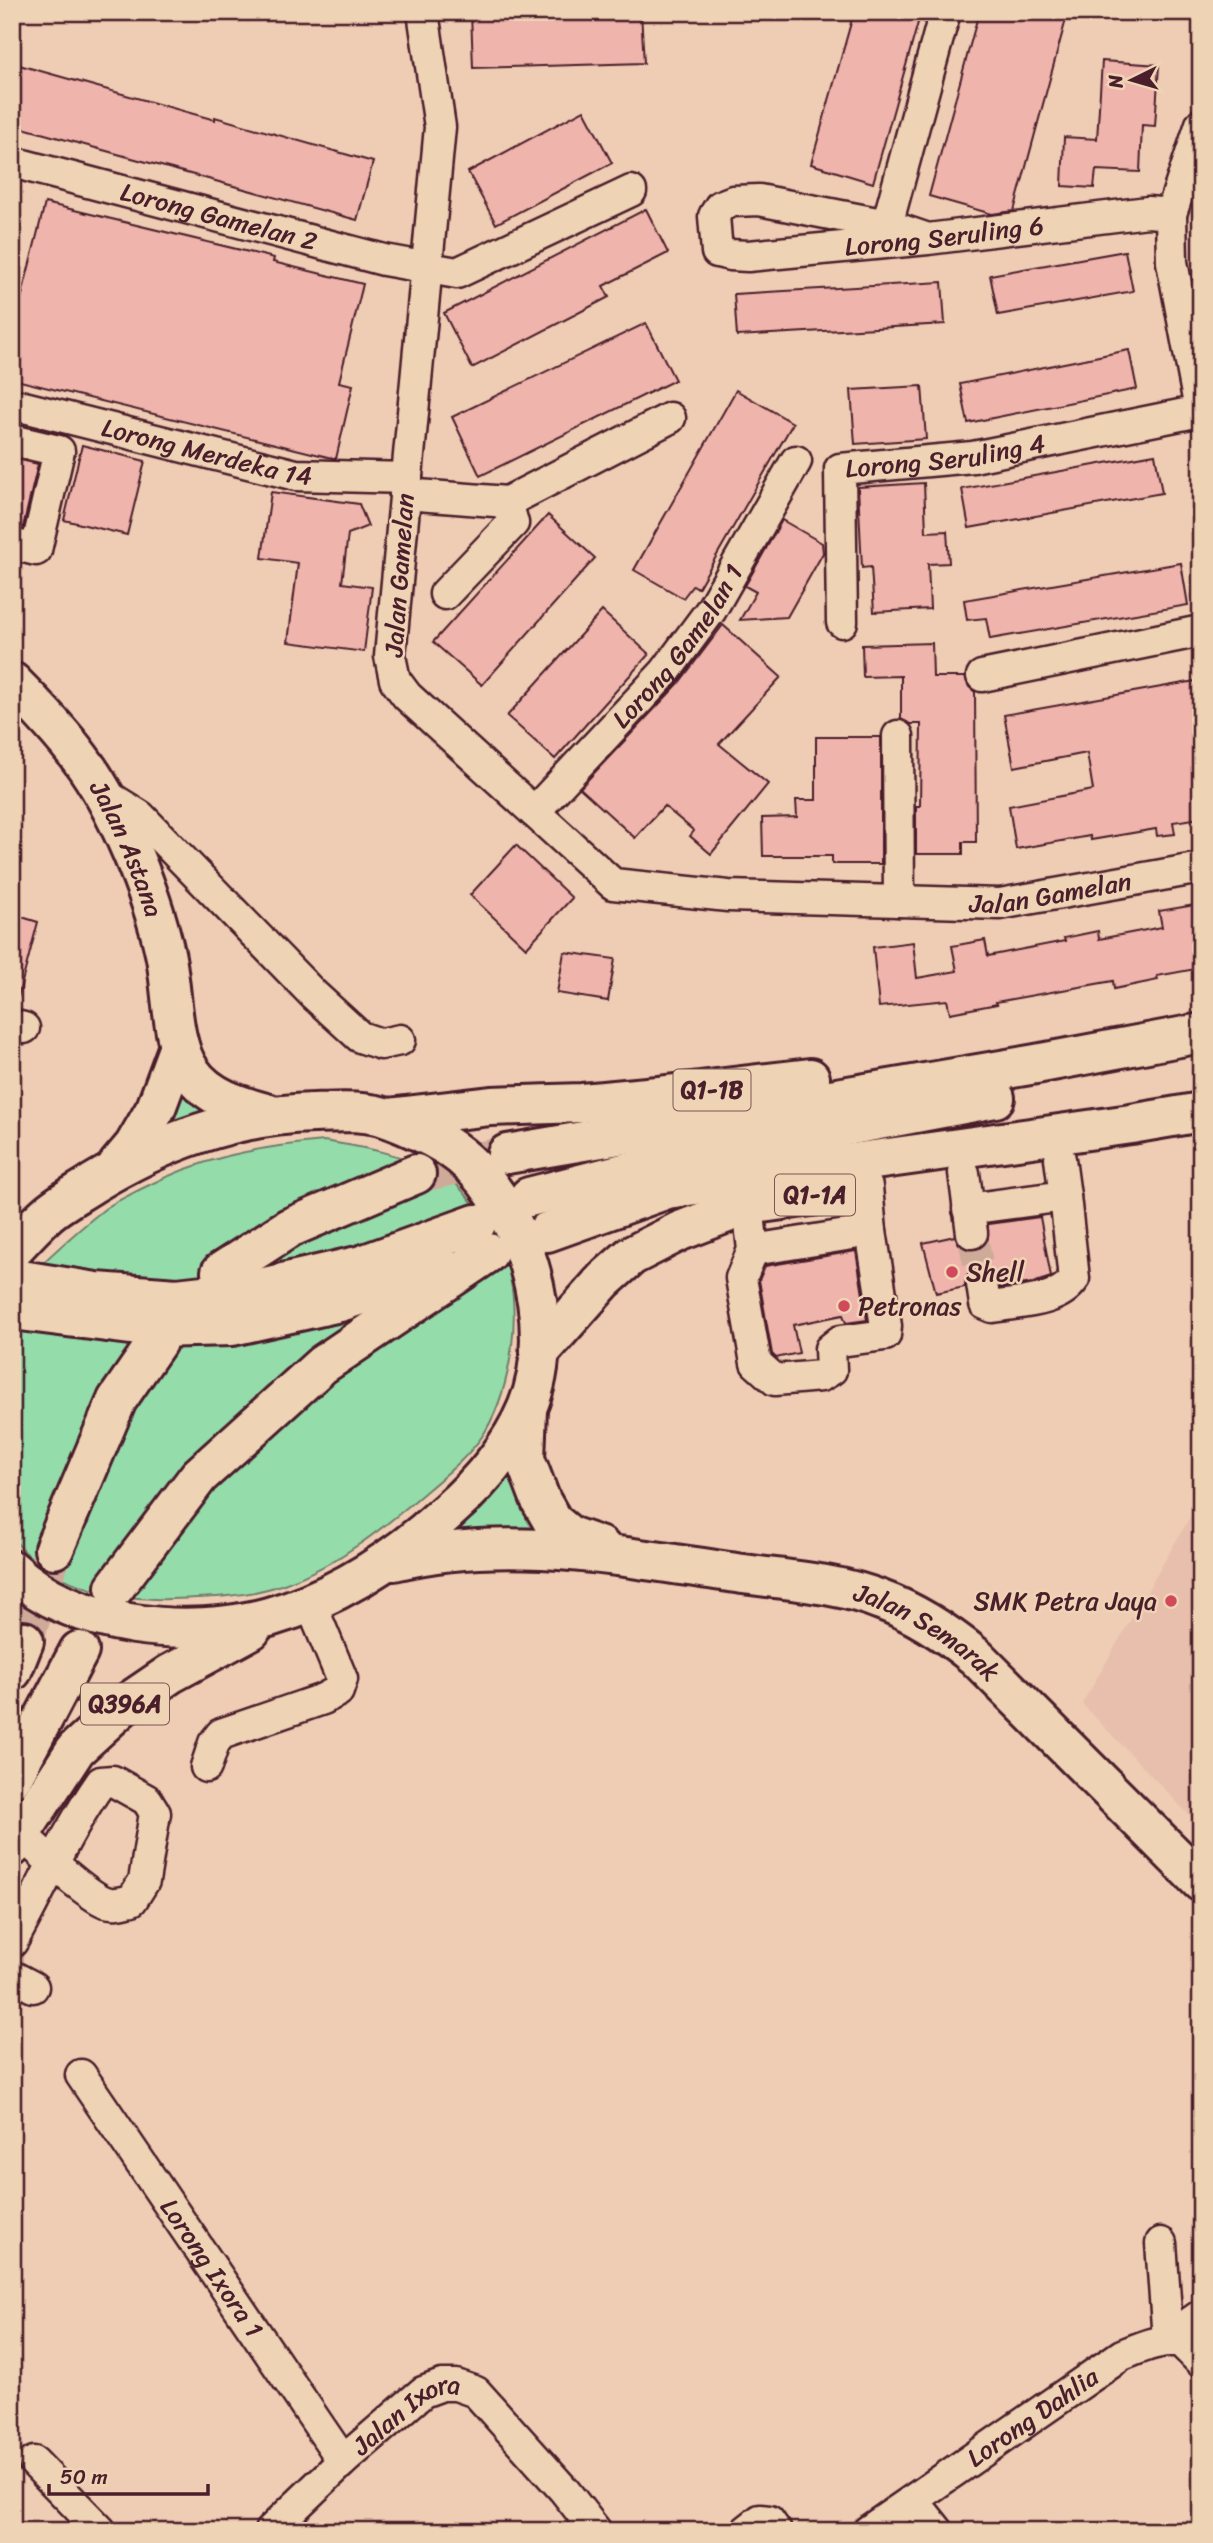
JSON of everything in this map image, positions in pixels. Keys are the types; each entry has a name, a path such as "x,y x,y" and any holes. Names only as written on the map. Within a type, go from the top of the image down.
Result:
{"main road":[{"name":"Jalan Astana","path":"12,682 81,759 103,793 123,835 165,952 179,1046"},
{"name":"Q1-1B","path":"388,1118 491,1106 582,1103 658,1096 906,1067 1036,1065 1201,1033"},
{"path":"179,1046 190,1071 205,1088 242,1107 275,1115"},
{"path":"113,1172 134,1146 156,1108 179,1046"},
{"path":"529,1197 704,1153 1201,1059"},
{"path":"507,1154 1036,1065"},
{"path":"115,1587 200,1476 322,1365 482,1239 340,1301 232,1326 154,1328 13,1280 30,1212 138,1157 192,1134 217,1126 275,1115 332,1112 388,1118 448,1147 471,1167 505,1212 522,1245 534,1285 540,1352 527,1407 525,1459 532,1482 553,1522 570,1536 632,1559"},
{"name":"Q1-1A","path":"540,1352 604,1280 631,1256 680,1231 748,1205 867,1188 968,1205 1062,1177 1082,1156 1131,1124 1201,1112"},
{"path":"547,1232 667,1189 1131,1124"},
{"path":"221,1272 289,1228 416,1174"},
{"path":"54,1549 117,1400 157,1342"},
{"path":"12,1570 39,1592 86,1615 123,1622 212,1628 256,1620 297,1607 384,1563 423,1534 479,1480 502,1450 527,1407"},
{"name":"Jalan Semarak","path":"384,1563 461,1549 504,1547 566,1551 845,1589 881,1599 950,1636 976,1657 1201,1882"},
{"name":"Q396A","path":"16,1840 76,1749 123,1706 170,1674 297,1607"},
{"path":"12,1778 79,1651"}],"street":[{"name":"Jalan Gamelan","path":"422,12 440,127 390,656 395,680 407,696 613,884 728,896 1000,904 1201,868"},
{"path":"928,239 887,225 945,12"},
{"path":"1200,413 1172,262 1171,214 1201,124"},
{"name":"Lorong Gamelan 2","path":"12,162 384,260 457,273 631,191"},
{"name":"Lorong Seruling 6","path":"887,225 759,200 733,201 720,206 714,216 717,252 730,256 748,256 928,239 1148,212 1171,214"},
{"name":"Lorong Merdeka 14","path":"12,404 296,475 406,486 507,502"},
{"name":"Lorong Seruling 4","path":"842,622 840,469 973,457 1200,413"},
{"path":"445,594 513,523 507,502 670,418"},
{"path":"12,440 59,451 36,550 12,544"},
{"name":"Lorong Gamelan 1","path":"534,812 665,672 711,611 796,460"},
{"path":"982,676 1201,631"},
{"path":"898,736 899,901"},
{"path":"103,793 140,816 314,995 359,1037 381,1044 400,1040"},
{"path":"982,1284 985,1304 992,1307 1053,1296 1067,1290 1074,1279 1062,1177"},
{"path":"748,1205 753,1250 741,1278 756,1363 775,1380 821,1376 831,1370 830,1349 840,1341 885,1335 887,1325 871,1231 867,1188"},
{"path":"753,1250 871,1231"},
{"path":"206,1767 220,1734 323,1699 338,1691 342,1679 297,1607"},
{"path":"12,1941 54,1864 16,1840"},
{"name":"Lorong Ixora 1","path":"81,2075 343,2461"},
{"path":"1161,2243 1174,2340 1201,2362"},
{"path":"1174,2340 1201,2315"},
{"name":"Lorong Dahlia","path":"868,2531 1122,2355 1149,2344 1174,2340"},
{"name":"Jalan Ixora","path":"270,2531 343,2461 423,2392 442,2385 457,2385 476,2392 564,2490 596,2531"},
{"path":"34,2462 101,2531"},
{"path":"914,2501 939,2531"},
{"path":"746,2531 760,2520 769,2521 776,2531"}],"shaded area":[{"name":"SMK Petra Jaya","path":"1201,1498 1201,1827 1082,1704"}],"green space":[{"path":"182,1076 218,1107 160,1129"},
{"path":"324,1141 395,1155 450,1179 477,1209 491,1230 506,1262 511,1282 514,1326 502,1393 485,1432 452,1469 362,1543 305,1576 284,1584 227,1596 148,1599 104,1593 63,1578 44,1567 12,1537 14,1290 106,1208 162,1179 229,1156"},
{"path":"516,1465 546,1534 452,1535 482,1508"}],"building":[{"path":"471,12 641,12 644,63 473,68"},
{"path":"854,12 921,12 873,183 811,164"},
{"path":"979,12 1068,12 1014,211 992,214 929,196"},
{"path":"1102,61 1159,65 1155,126 1142,125 1140,172 1096,170 1094,188 1062,186 1064,137 1097,139"},
{"path":"12,63 373,162 357,220 12,125"},
{"path":"584,110 612,163 496,224 468,172"},
{"path":"45,203 274,258 273,262 363,284 339,382 353,385 336,459 12,379 12,301 20,303"},
{"path":"646,209 668,253 603,286 609,297 472,368 444,313"},
{"path":"1125,251 1133,291 998,315 990,275"},
{"path":"942,282 945,324 737,336 734,294"},
{"path":"646,323 675,380 480,476 452,417"},
{"path":"1129,350 1137,389 968,423 960,384"},
{"path":"922,386 926,439 855,444 851,390"},
{"path":"736,390 793,423 698,588 693,585 683,598 634,570"},
{"path":"82,445 145,461 127,535 64,520"},
{"path":"1155,454 1162,493 969,528 962,489"},
{"path":"12,458 38,464 23,527 12,524"},
{"path":"924,483 926,532 947,531 949,563 928,564 930,609 874,612 871,567 862,568 858,487"},
{"path":"271,492 359,504 368,526 348,534 342,583 372,587 364,652 288,642 298,563 262,558"},
{"path":"548,515 595,558 482,685 433,642"},
{"path":"782,520 822,543 823,553 787,617 740,620 756,592 745,586"},
{"path":"1181,563 1188,605 990,639 986,618 967,620 964,600"},
{"path":"602,611 649,654 555,759 507,716"},
{"path":"723,625 781,677 719,744 768,784 711,854 690,836 694,831 664,806 635,838 580,788 678,684"},
{"path":"932,643 933,677 965,677 969,687 975,692 976,842 963,842 963,854 916,854 916,806 920,806 921,724 910,724 901,719 901,676 863,677 862,645"},
{"path":"1201,680 1201,818 1173,822 1175,834 1157,836 1156,829 1091,840 1090,836 1016,849 1009,806 1093,790 1087,753 1014,767 1004,715"},
{"path":"816,737 881,737 881,864 832,864 832,856 763,856 762,818 797,817 796,800 816,800"},
{"path":"516,845 572,898 526,948 470,895"},
{"path":"1201,904 1201,968 1157,976 1158,980 1114,989 1113,981 950,1013 947,1000 879,1007 873,947 913,942 917,978 957,971 952,946 985,940 988,956 1065,941 1064,938 1098,931 1099,939 1162,927 1159,911"},
{"path":"12,914 38,922 18,997 12,997"},
{"path":"564,952 615,959 608,1001 557,993"},
{"path":"1040,1217 1051,1277 1000,1288 995,1273 980,1267 971,1271 966,1278 965,1287 936,1293 923,1243 955,1236 965,1249 975,1250 988,1240 988,1224"},
{"path":"856,1251 867,1320 846,1323 843,1315 793,1325 799,1353 776,1358 772,1354 759,1280 765,1266"}],"tunnel":[{"path":"416,1174 496,1157"},
{"path":"972,1233 982,1284"},
{"path":"24,1641 54,1549"}],"place":[{"name":"Shell","path":"952,1272"},
{"name":"Petronas","path":"844,1306"},
{"name":"SMK Petra Jaya","path":"1171,1601"}]}
